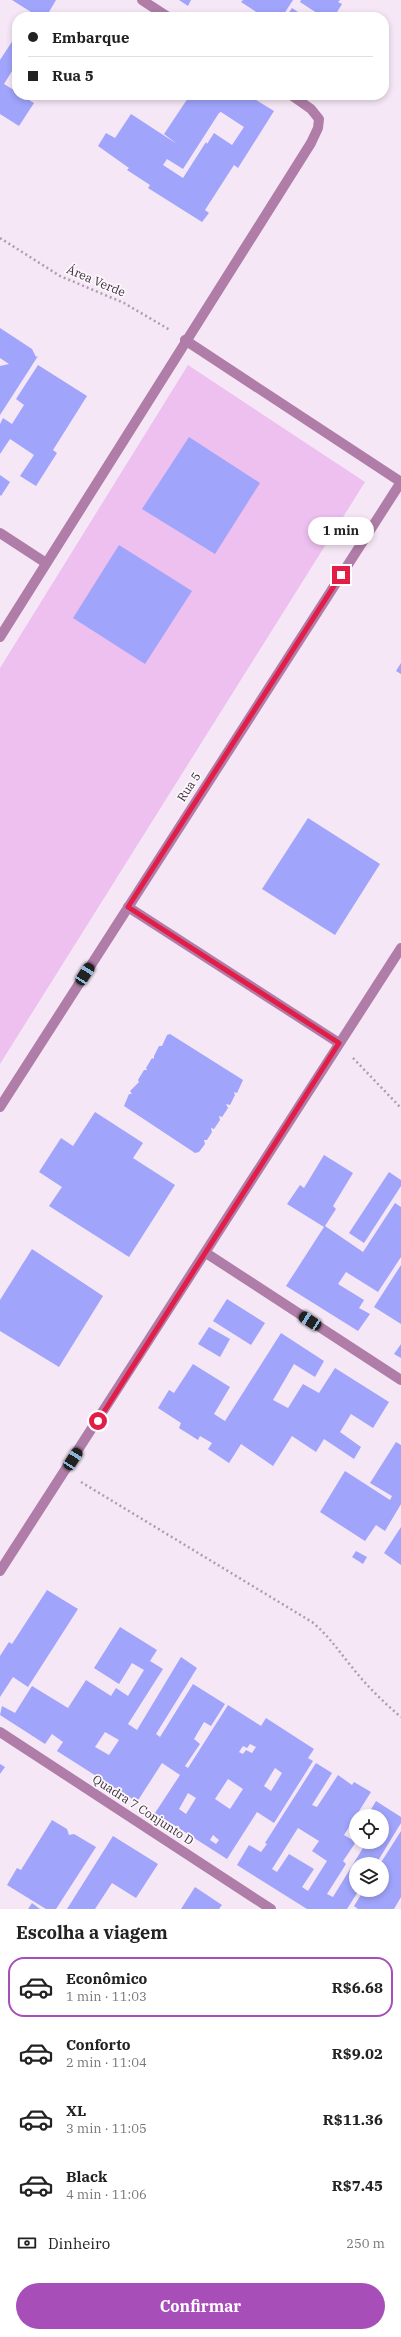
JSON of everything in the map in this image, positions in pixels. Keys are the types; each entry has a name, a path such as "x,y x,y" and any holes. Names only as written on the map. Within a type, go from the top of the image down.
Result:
{"street":[{"path":"142,0 160,12"},
{"path":"0,637 185,340 311,143 318,128 319,119 311,109 298,100"},
{"path":"185,340 401,482"},
{"name":"Rua 5","path":"0,1107 401,482"},
{"path":"0,533 46,564"},
{"path":"128,907 339,1043"},
{"path":"0,1571 401,948"},
{"path":"206,1253 401,1380"},
{"name":"Quadra 7 Conjunto D","path":"0,1732 271,1909"}],"path":[{"name":"Área Verde","path":"0,238 60,276 124,303 185,340"},
{"path":"339,1043 401,1108"},
{"path":"65,1472 312,1622 323,1631 351,1666 401,1717"}],"shaded area":[{"path":"188,365 365,482 0,1064 0,668"}],"building":[{"path":"12,0 56,0 49,12 31,12"},
{"path":"179,0 191,0 188,6"},
{"path":"243,0 293,0 285,12 256,12 241,2"},
{"path":"301,0 340,0 338,2 342,4 337,12 315,12 300,2"},
{"path":"292,8 298,12 289,12"},
{"path":"12,42 12,71 4,84 12,89 12,100 29,100 34,103 19,126 0,114 0,60"},
{"path":"187,100 256,100 274,111 238,168 234,165 205,210 209,213 202,222 148,188 150,185 127,170 129,168 98,146 106,133 115,138 131,114 177,144 164,134","holes":["221,112 244,127 232,145 214,133 207,144 206,142 183,178 163,165 167,159 183,169"]},
{"path":"0,328 32,349 36,357 38,356 0,415 0,366 9,364 0,358"},
{"path":"38,365 87,396 53,450 57,453 36,486 20,476 34,455 10,439 0,454 0,424 3,418 12,424 24,405 16,399"},
{"path":"189,437 260,483 215,554 142,509"},
{"path":"0,475 10,482 1,496 0,495"},
{"path":"119,545 192,591 145,664 73,618"},
{"path":"401,663 401,674 396,671"},
{"path":"308,818 380,864 335,935 262,889"},
{"path":"170,1034 243,1080 237,1093 234,1092 235,1095 230,1105 226,1104 228,1108 222,1117 219,1116 220,1120 214,1129 211,1128 212,1132 207,1140 204,1140 205,1144 199,1152 195,1153 124,1106 129,1094 132,1094 130,1091 139,1082 138,1080 144,1070 147,1070 146,1068 152,1058 154,1059 159,1046 162,1046 167,1035"},
{"path":"95,1112 143,1143 133,1158 175,1185 129,1257 49,1206 62,1187 39,1172 61,1138 73,1146"},
{"path":"324,1155 353,1173 333,1206 336,1209 325,1226 363,1252 395,1203 401,1207 401,1257 378,1292 346,1272 338,1284 364,1300 359,1308 370,1314 358,1331 286,1286 324,1227 287,1204 300,1185 304,1188"},
{"path":"389,1172 401,1180 401,1186 364,1243 349,1233"},
{"path":"32,1249 103,1296 59,1367 0,1331 0,1300"},
{"path":"401,1265 401,1324 374,1307"},
{"path":"227,1299 265,1323 251,1345 213,1321"},
{"path":"209,1327 230,1339 220,1357 198,1344"},
{"path":"281,1333 324,1361 315,1377 294,1364 273,1400 288,1408 303,1384 319,1393 335,1368 389,1402 373,1428 351,1414 340,1432 361,1447 354,1459 324,1439 316,1452 292,1436 273,1466 241,1444 229,1463 208,1449 212,1443 200,1436 198,1440 179,1428 181,1423 158,1408 169,1390 174,1393 193,1364 230,1387 214,1414 225,1421"},
{"path":"401,1344 401,1358 394,1354"},
{"path":"396,1442 401,1445 401,1504 385,1531 376,1525 365,1541 320,1512 345,1471 390,1500 392,1496 370,1483"},
{"path":"401,1527 401,1565 384,1553"},
{"path":"356,1551 367,1557 363,1564 352,1557"},
{"path":"47,1590 78,1609 28,1687 13,1677 0,1697 0,1656 9,1642 12,1644"},
{"path":"120,1627 157,1650 150,1661 163,1669 128,1724 137,1730 181,1657 197,1668 156,1734 160,1737 193,1684 225,1704 211,1726 204,1722 194,1739 200,1744 185,1766 188,1768 228,1705 261,1726 266,1718 314,1749 308,1758 313,1761 274,1823 257,1812 227,1859 155,1813 180,1775 162,1763 137,1802 57,1751 63,1742 52,1734 45,1744 0,1715 2,1706 15,1713 32,1686 68,1708 86,1680 111,1696 116,1688 128,1696 144,1670 132,1663 119,1684 94,1668","holes":["105,1732 119,1740 109,1755 95,1747","250,1744 256,1747 252,1753 246,1750 243,1754 239,1752 243,1746 247,1748","275,1768 282,1773 271,1791 264,1786","228,1779 243,1789 230,1809 215,1799","188,1793 196,1798 186,1814 179,1809","213,1835 219,1840 216,1844 210,1840"]},
{"path":"316,1763 332,1773 312,1805 317,1807 338,1775 352,1785 354,1782 371,1792 360,1809 349,1809 349,1827 344,1835 349,1838 349,1849 351,1849 343,1861 346,1864 327,1894 333,1897 349,1871 349,1897 355,1897 347,1909 307,1909 237,1865 249,1845 261,1852 267,1844 265,1843","holes":["298,1828 319,1841 312,1851 327,1861 308,1891 302,1887 314,1869 289,1854 277,1872 272,1869"]},
{"path":"0,1764 5,1767 0,1774"},
{"path":"376,1801 388,1809 371,1809"},
{"path":"389,1809 401,1817 401,1823 389,1843"},
{"path":"52,1820 67,1829 69,1835 74,1834 96,1847 56,1909 46,1909 7,1885 17,1868 21,1870"},
{"path":"401,1831 401,1897 394,1909 358,1909 354,1906 360,1897 389,1897 389,1857 384,1857"},
{"path":"113,1836 158,1864 136,1898 112,1883 95,1909 67,1909"},
{"path":"362,1849 385,1849 380,1857 357,1857"},
{"path":"195,1887 222,1905 219,1909 181,1909"},
{"path":"32,1903 40,1909 28,1909"}],"route":[{"path":"98,1421 339,1043 128,907 341,575"}]}
